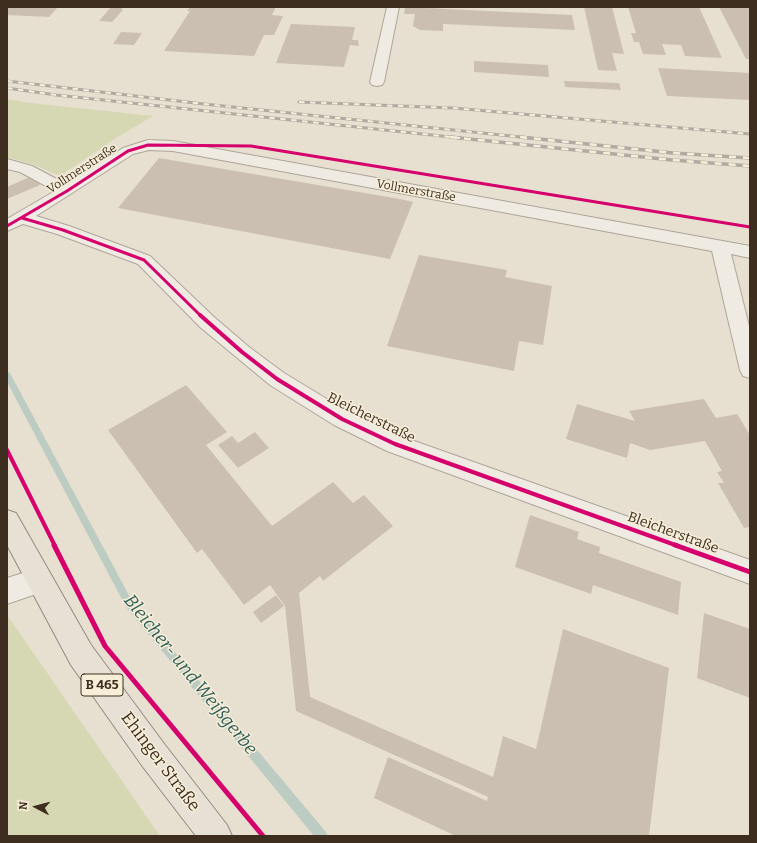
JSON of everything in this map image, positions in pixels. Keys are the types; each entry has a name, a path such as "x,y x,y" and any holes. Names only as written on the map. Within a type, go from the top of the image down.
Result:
{"main road":[{"name":"Ehinger Straße","path":"7,521 81,655 154,756 216,836"}],"street":[{"path":"377,82 393,7"},
{"name":"Vollmerstraße","path":"14,222 67,191 128,151 148,146 173,146 750,252"},
{"path":"7,164 26,169 67,191"},
{"name":"Bleicherstraße","path":"14,222 70,232 144,260 207,322 242,352 277,379 342,419 395,444 750,572"},
{"path":"720,247 750,370"},
{"path":"7,591 39,581"}],"green space":[{"path":"7,99 153,116 116,138 60,176 32,164 7,157"},
{"path":"7,615 160,836 7,836"}],"building":[{"path":"7,7 58,7 49,17 7,15"},
{"path":"111,7 123,8 121,10 123,10 112,22 99,21"},
{"path":"190,7 276,7 272,15 283,16 274,35 264,35 254,56 164,51 190,11 187,11"},
{"path":"405,7 572,15 575,30 443,24 443,31 420,30 413,26 415,14 404,14"},
{"path":"584,7 612,7 624,54 612,53 617,71 598,70"},
{"path":"628,7 699,7 722,58 685,56 681,45 662,44 666,55 643,54 639,42 634,42 631,33 636,33"},
{"path":"719,7 750,7 750,59 746,59"},
{"path":"291,24 355,27 352,40 358,40 359,46 350,45 344,67 276,63"},
{"path":"121,32 142,33 134,45 113,44"},
{"path":"474,61 548,65 549,77 474,72"},
{"path":"658,68 750,73 750,100 667,96"},
{"path":"564,81 619,83 621,90 565,87"},
{"path":"159,158 413,202 390,259 118,208"},
{"path":"32,176 40,185 7,199 7,187"},
{"path":"419,255 507,270 505,277 552,286 543,345 519,341 514,371 387,346"},
{"path":"186,385 227,432 206,445 272,526 333,482 353,503 364,495 393,526 323,581 320,576 299,593 310,697 493,777 503,736 536,749 563,629 669,668 649,836 456,836 374,798 388,757 487,801 488,797 296,711 285,606 270,585 244,605 202,549 197,553 108,430"},
{"path":"704,399 716,418 737,414 750,435 750,527 744,528 718,483 724,483 717,472 722,471 705,441 650,450 630,443 627,458 566,439 577,404 635,421 629,411"},
{"path":"255,432 269,448 238,468 218,445 232,436 238,443"},
{"path":"530,515 579,532 577,539 600,547 599,553 681,582 678,615 593,585 591,594 515,567"},
{"path":"276,595 284,606 261,623 253,612"},
{"path":"704,613 750,629 750,698 697,678"}],"waterway":[{"name":"Bleicher- und Weißgerbe","path":"7,375 129,604 322,836"}],"railway":[{"path":"7,81 204,104 530,138"},
{"path":"7,88 56,95 460,138"},
{"path":"299,102 453,108 750,134"},
{"path":"450,137 672,160 750,166"},
{"path":"520,137 673,153 750,158"}],"cycle path":[{"path":"7,226 67,191 128,151 148,145 251,146 750,227"},
{"path":"22,218 63,230 126,252 144,260 207,322 242,352 277,379 342,419 395,444 750,572"},
{"path":"7,450 105,646 263,836"}]}
